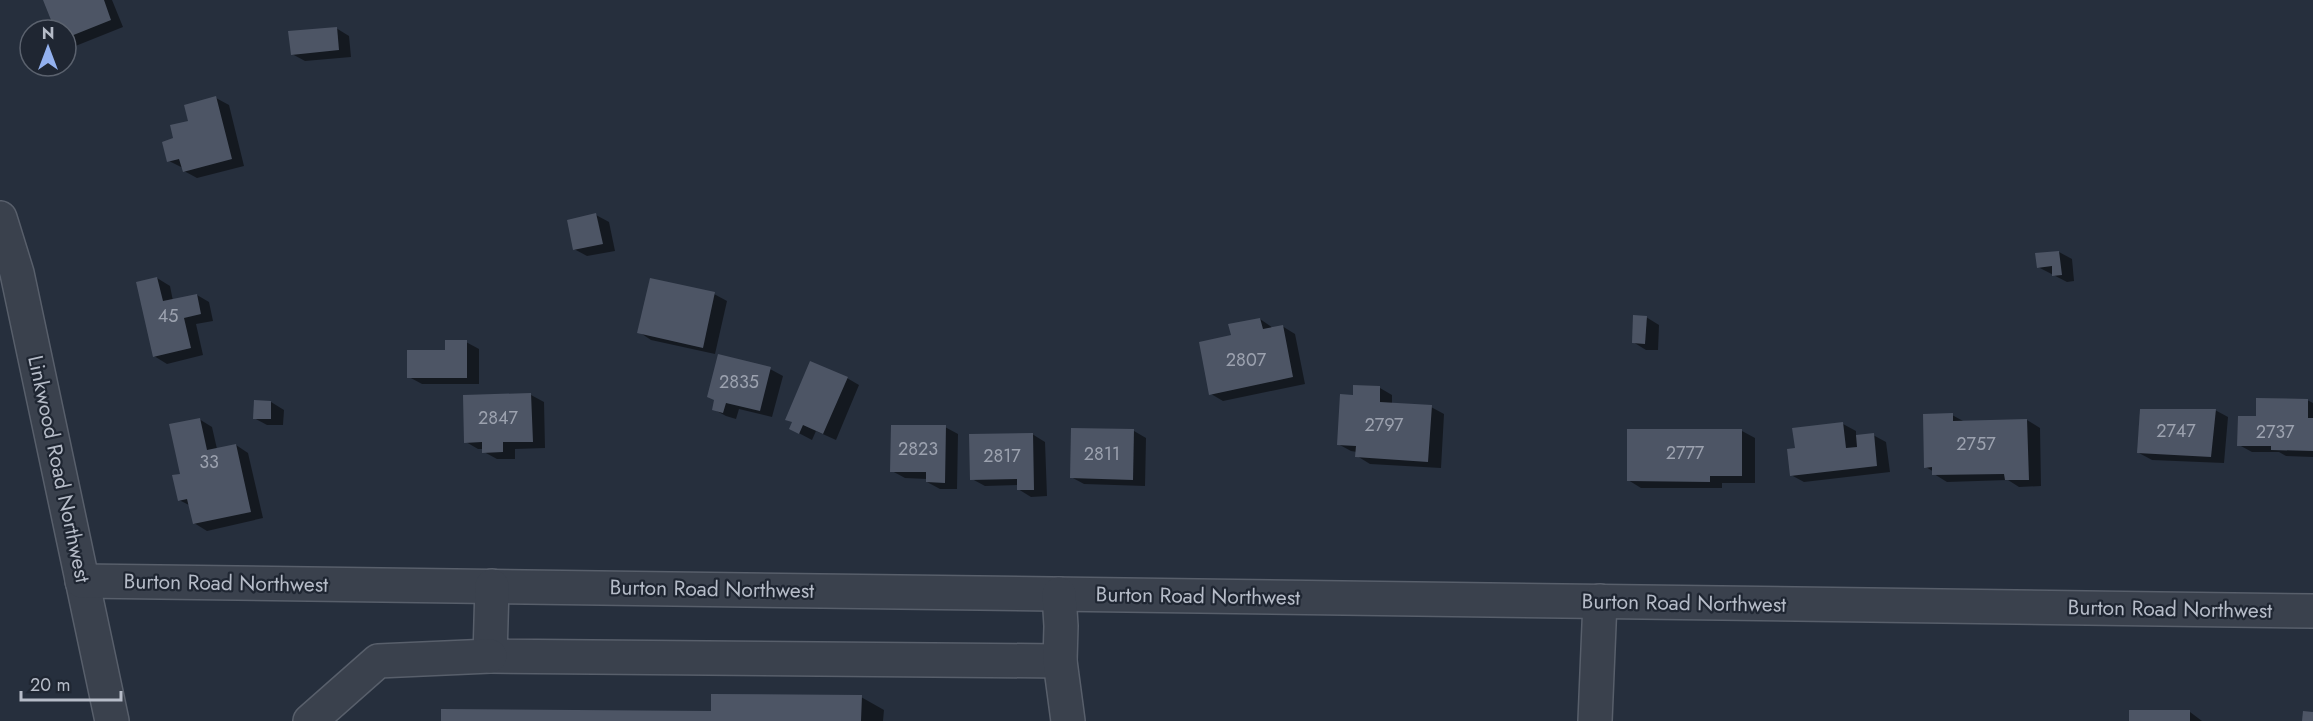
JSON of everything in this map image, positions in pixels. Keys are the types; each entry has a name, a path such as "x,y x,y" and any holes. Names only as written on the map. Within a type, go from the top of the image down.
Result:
{"street":[{"name":"Linkwood Road Northwest","path":"0,218 17,273 112,721"},
{"name":"Burton Road Northwest","path":"82,581 2313,611"},
{"path":"490,656 492,586"},
{"path":"1059,594 1060,661 1068,721"},
{"path":"1595,721 1600,602"},
{"path":"310,721 378,661 490,656 1060,661"}],"building":[{"path":"43,0 104,0 111,20 78,33 78,18 50,18"},
{"path":"337,27 339,50 291,55 288,31"},
{"path":"216,96 232,159 183,172 179,159 167,162 162,142 173,138 170,125 188,121 184,105"},
{"path":"596,213 603,244 573,250 567,220"},
{"path":"2059,251 2062,275 2052,276 2052,266 2037,268 2035,253"},
{"path":"157,277 163,301 197,294 201,314 184,318 191,348 153,357 136,282"},
{"path":"650,278 715,292 703,348 637,333"},
{"path":"1633,315 1647,316 1645,344 1632,343"},
{"path":"1260,318 1263,329 1283,325 1293,377 1209,395 1199,342 1231,335 1228,324"},
{"path":"445,340 467,340 467,378 407,378 407,350 445,350"},
{"path":"718,354 771,367 760,411 726,403 723,413 712,410 714,400 707,397"},
{"path":"810,361 848,377 823,434 803,425 799,434 789,429 792,422 785,420"},
{"path":"1353,385 1380,386 1380,402 1432,405 1428,462 1355,457 1356,446 1337,445 1340,394 1353,395"},
{"path":"531,393 533,442 503,442 503,452 482,453 482,442 464,443 463,395"},
{"path":"2256,398 2308,399 2308,418 2313,418 2313,451 2271,450 2271,446 2237,446 2238,416 2256,416"},
{"path":"254,400 271,401 271,419 253,419"},
{"path":"2140,409 2216,409 2211,457 2137,453"},
{"path":"1953,413 1953,421 2027,419 2029,480 2005,480 2004,474 1932,475 1932,467 1924,468 1923,414"},
{"path":"200,418 207,450 236,444 251,512 193,524 187,499 178,501 172,475 180,474 169,424"},
{"path":"1843,422 1846,448 1857,447 1856,435 1874,433 1877,466 1790,476 1787,449 1795,448 1792,428"},
{"path":"891,425 946,425 945,483 926,482 926,472 890,472"},
{"path":"1071,428 1134,429 1133,480 1070,478"},
{"path":"1627,429 1742,429 1742,476 1710,476 1710,482 1627,481"},
{"path":"1033,433 1034,490 1017,490 1017,479 970,480 969,434"},
{"path":"711,694 862,695 861,721 441,721 441,709 711,711"},
{"path":"2129,710 2190,710 2190,721 2129,721"},
{"path":"2303,711 2313,712 2313,721 2302,721"}]}
